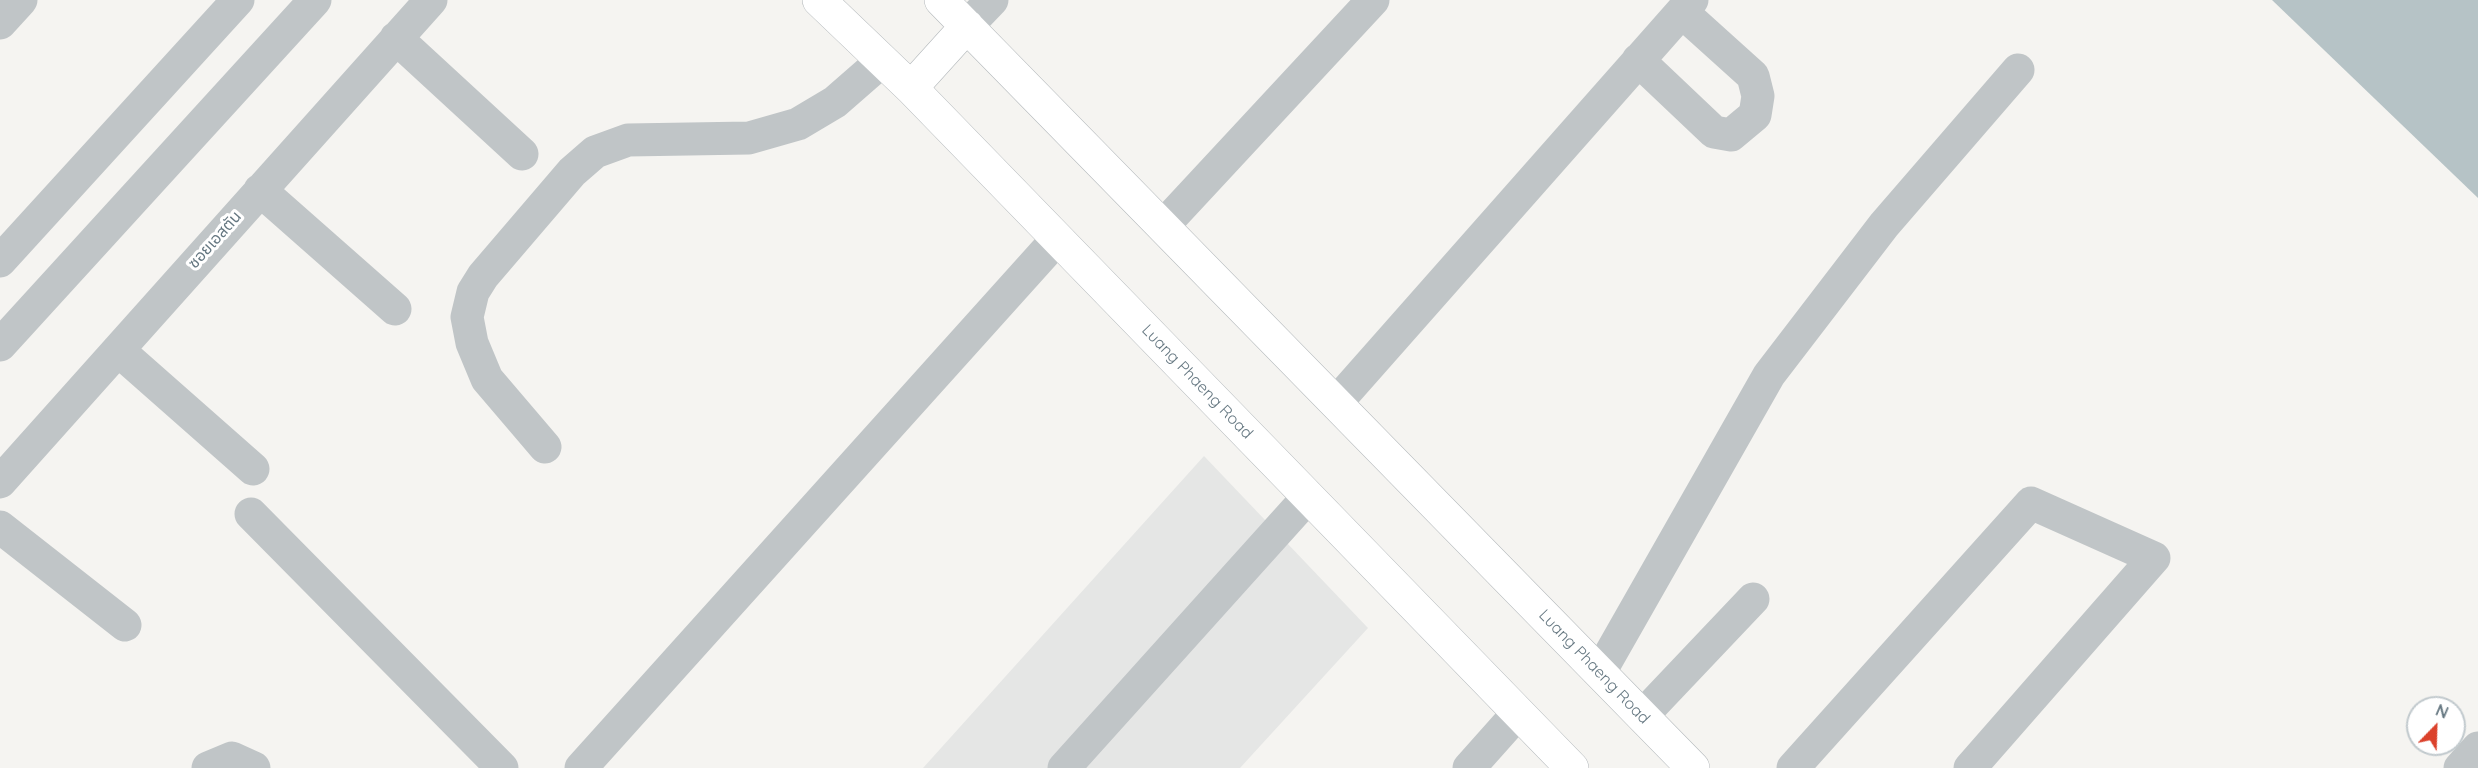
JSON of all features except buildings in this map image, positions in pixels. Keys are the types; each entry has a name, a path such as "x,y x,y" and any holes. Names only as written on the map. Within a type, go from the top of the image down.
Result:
{"main road":[{"name":"Luang Phaeng Road","path":"819,0 911,88 1572,768"},
{"name":"Luang Phaeng Road","path":"941,0 1693,768"},
{"path":"911,88 968,26"}],"street":[{"path":"0,23 21,0"},
{"path":"0,261 238,0"},
{"path":"0,345 315,0"},
{"name":"ซอยเอสตัน","path":"0,482 432,0"},
{"path":"968,26 992,0"},
{"path":"1163,226 1373,0"},
{"path":"1336,403 1638,60 1687,6 1753,76 1758,96 1755,116 1731,135 1714,132 1638,60"},
{"path":"396,38 522,154"},
{"path":"545,447 487,379 472,343 467,317 473,292 483,276 572,172 595,152 628,140 749,138 798,124 835,102 882,61"},
{"path":"1600,672 1768,375 1884,225 2018,70"},
{"path":"260,190 395,309"},
{"path":"581,768 1057,239"},
{"path":"118,350 254,469"},
{"path":"1064,768 1308,497"},
{"path":"1793,768 2031,503 2154,558 1970,768"},
{"path":"251,514 502,768"},
{"path":"0,527 125,625"},
{"path":"1641,716 1753,599"},
{"path":"1469,768 1518,713"},
{"path":"2460,768 2478,748"},
{"path":"208,768 232,758 255,768"}],"shaded area":[{"path":"2272,0 2478,0 2478,198"},
{"path":"1204,456 1368,628 1240,768 923,768"}]}
